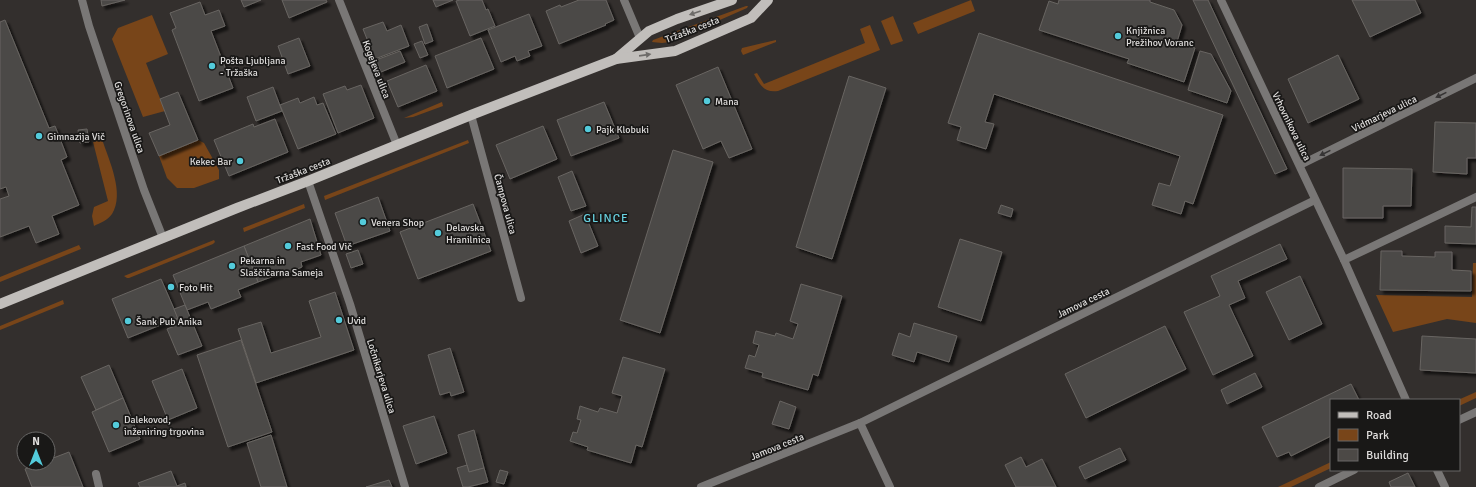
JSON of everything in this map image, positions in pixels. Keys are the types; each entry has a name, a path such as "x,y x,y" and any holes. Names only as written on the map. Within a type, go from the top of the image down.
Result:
{"main road":[{"name":"Tržaška cesta","path":"616,59 649,31 677,19 732,0"},
{"name":"Tržaška cesta","path":"0,304 237,208 616,59 675,51 751,18 768,0"}],"street":[{"name":"Gregorinova ulica","path":"82,0 89,26 144,190 164,238"},
{"name":"Kogejeva ulica","path":"339,0 397,145"},
{"path":"624,0 640,38"},
{"name":"Vrhovnikova ulica","path":"1221,0 1344,260 1406,399"},
{"name":"Vidmarjeva ulica","path":"1300,165 1476,78"},
{"name":"Čampova ulica","path":"471,115 521,298"},
{"name":"Ločnikarjeva ulica","path":"308,181 350,304 405,487"},
{"path":"1344,260 1476,196"},
{"name":"Jamova cesta","path":"701,487 860,423 1315,200"},
{"path":"1460,420 1476,412"},
{"path":"860,423 890,487"},
{"path":"1319,487 1352,471"},
{"path":"1437,471 1445,487"},
{"path":"96,474 99,487"}],"green space":[{"path":"971,0 975,11 918,34 913,23"},
{"path":"748,6 747,8 670,42 652,42 653,40"},
{"path":"152,15 168,54 146,63 165,111 143,117 112,39 118,28"},
{"path":"893,16 903,41 891,45 881,21"},
{"path":"870,25 880,50 778,91 769,91 763,87 754,74 757,73 764,84 865,43 860,29"},
{"path":"776,40 776,42 743,55 741,51 742,48"},
{"path":"442,102 443,106 413,117 404,118"},
{"path":"102,139 112,167 117,197 116,206 112,214 106,220 94,226 92,216 94,207 108,201 93,142"},
{"path":"198,140 204,143 219,170 219,179 194,188 177,188 167,178 159,156"},
{"path":"468,140 469,143 325,200 324,196"},
{"path":"304,204 305,208 244,232 243,228"},
{"path":"214,240 215,242 213,244 129,278 124,276"},
{"path":"79,245 81,249 0,282 0,277"},
{"path":"1473,263 1476,263 1476,323 1447,319 1393,332 1376,295 1472,297"},
{"path":"63,300 64,304 0,330 0,326"},
{"path":"1476,392 1476,398 1460,406 1460,399"},
{"path":"1330,462 1330,468 1291,487 1278,487"}],"building":[{"path":"101,0 125,0 102,6"},
{"path":"241,0 261,0 244,7"},
{"path":"282,0 326,0 327,2 289,18"},
{"path":"433,0 453,0 436,7"},
{"path":"482,0 486,10 488,9 495,26 470,36 456,1"},
{"path":"579,0 606,0 614,20 605,24 606,25 559,44 546,11 560,5 561,7"},
{"name":"Knjižnica Prežihov Voranc","path":"1059,0 1150,0 1150,2 1174,10 1182,25 1177,42 1195,48 1184,82 1127,63 1129,59 1039,30 1049,1 1058,4"},
{"path":"1193,0 1208,0 1287,169 1275,174"},
{"path":"1352,0 1415,0 1421,13 1370,37"},
{"path":"200,2 205,15 219,10 225,26 211,31 233,88 199,101 172,30 176,28 170,13"},
{"path":"529,14 542,46 528,51 530,56 517,61 515,56 501,62 488,30"},
{"name":"Gimnazija Vič","path":"5,20 49,128 55,126 59,136 67,157 61,160 79,205 52,216 59,234 36,243 29,226 0,237 0,199 9,196 6,187 0,189 0,22"},
{"path":"383,22 387,31 401,25 409,46 375,59 363,29"},
{"path":"427,24 433,41 425,44 419,27"},
{"path":"979,33 1223,115 1193,204 1185,201 1181,214 1152,205 1159,183 1170,186 1180,156 994,94 985,122 994,124 986,149 957,140 961,127 948,123"},
{"path":"299,38 310,66 288,74 278,46"},
{"path":"481,38 494,69 447,88 435,56"},
{"path":"422,41 428,55 420,58 414,44"},
{"path":"400,51 405,62 381,72 376,60"},
{"path":"1200,51 1211,54 1231,91 1227,103 1188,90"},
{"path":"1338,55 1359,99 1308,123 1288,79"},
{"path":"426,65 437,91 398,107 387,81"},
{"name":"Mana","path":"718,67 752,149 729,158 721,141 703,149 676,85"},
{"path":"849,76 886,88 832,259 796,247"},
{"path":"361,85 374,118 338,133 323,94 345,86 347,90"},
{"path":"273,87 282,111 256,121 247,97"},
{"path":"178,92 198,140 159,156 149,133 170,125 160,99"},
{"path":"314,97 317,105 323,103 336,134 298,149 280,105 298,98 300,103"},
{"name":"Pajk Klobuki","path":"604,102 619,138 571,156 557,120"},
{"path":"275,119 288,152 229,176 214,140 253,124 254,127"},
{"path":"1435,122 1476,123 1476,158 1467,158 1467,174 1433,172"},
{"path":"543,126 557,159 510,179 496,145"},
{"path":"87,129 89,142 80,143 78,130"},
{"path":"673,150 713,162 660,333 620,320"},
{"path":"1343,168 1412,169 1411,206 1383,206 1383,218 1343,218"},
{"path":"572,171 586,206 571,211 558,177"},
{"name":"Venera Shop","path":"378,197 390,231 347,246 335,213"},
{"path":"473,204 491,251 418,279 400,232"},
{"path":"1001,205 1013,209 1011,217 998,213"},
{"path":"1472,207 1476,207 1476,244 1445,243 1445,226 1471,227"},
{"path":"585,214 598,246 581,253 569,221"},
{"path":"310,219 321,255 301,262 302,267 288,273 287,271 258,282 244,246"},
{"path":"960,239 1002,252 981,321 938,307"},
{"path":"1280,244 1287,259 1238,281 1245,298 1229,305 1253,356 1213,375 1184,312 1220,296 1211,276"},
{"path":"244,246 258,282 238,290 241,297 211,309 208,302 187,310 173,275"},
{"path":"358,250 363,264 351,268 346,254"},
{"path":"1381,251 1402,251 1402,256 1435,257 1435,252 1452,252 1452,270 1471,271 1471,291 1380,290"},
{"path":"1300,276 1322,324 1289,340 1266,292"},
{"path":"161,279 178,318 128,338 112,299"},
{"path":"801,284 842,296 818,376 813,374 808,390 762,377 763,373 745,368 749,355 755,357 759,345 753,343 756,331 775,336 776,333 793,339 798,324 790,321"},
{"path":"335,292 354,350 256,383 238,329 261,322 271,353 321,337 309,301"},
{"path":"185,305 202,346 178,355 167,329 175,326 173,321 178,319 174,309"},
{"path":"914,323 957,336 949,362 917,352 914,362 892,355 899,333 910,337"},
{"path":"1165,326 1186,369 1086,418 1065,374"},
{"path":"1422,336 1476,339 1476,373 1420,370"},
{"path":"241,340 272,432 228,447 197,355"},
{"path":"450,348 464,392 451,396 450,392 440,395 428,355"},
{"path":"623,357 665,369 642,447 636,445 631,463 587,450 588,447 570,441 573,432 577,433 581,420 577,419 580,406 598,412 600,408 617,413 622,396 612,393"},
{"path":"109,365 123,398 96,410 81,377"},
{"path":"182,369 197,408 168,420 152,381"},
{"path":"1255,373 1262,387 1227,404 1221,390"},
{"path":"1351,384 1358,399 1330,399 1330,436 1291,456 1289,452 1277,457 1262,427"},
{"name":"Dalekovod, inženiring trgovina","path":"123,398 140,439 109,452 92,412"},
{"path":"780,401 796,407 789,429 772,424"},
{"path":"434,416 447,453 416,464 403,426"},
{"path":"474,430 484,468 469,472 458,435"},
{"path":"271,435 287,487 261,487 247,443"},
{"path":"1120,448 1126,460 1085,479 1079,467"},
{"path":"69,452 83,487 32,487 26,471 56,471 56,457"},
{"path":"1021,457 1026,467 1042,459 1056,487 1016,487 1005,465"},
{"path":"467,465 469,472 484,468 488,482 463,487 457,468"},
{"path":"500,470 508,472 504,484 496,482"},
{"path":"171,471 177,486 185,483 186,487 140,487 138,483"},
{"path":"1408,473 1415,487 1391,487 1389,482"},
{"path":"389,480 392,487 366,487"}],"place":[{"name":"Knjižnica Prežihov Voranc","path":"1118,36"},
{"name":"Pošta Ljubljana - Tržaška","path":"212,66"},
{"name":"Mana","path":"707,101"},
{"name":"Pajk Klobuki","path":"588,129"},
{"name":"Gimnazija Vič","path":"39,136"},
{"name":"Kekec Bar","path":"240,161"},
{"name":"Venera Shop","path":"363,222"},
{"name":"Delavska Hranilnica","path":"438,233"},
{"name":"Fast Food Vič","path":"288,246"},
{"name":"Pekarna in Slaščičarna Sameja","path":"232,266"},
{"name":"Foto Hit","path":"171,287"},
{"name":"Uvid","path":"339,320"},
{"name":"Šank Pub Anika","path":"128,321"},
{"name":"Dalekovod, inženiring trgovina","path":"116,425"}],"district":[{"name":"GLINCE","path":"606,218"}]}
